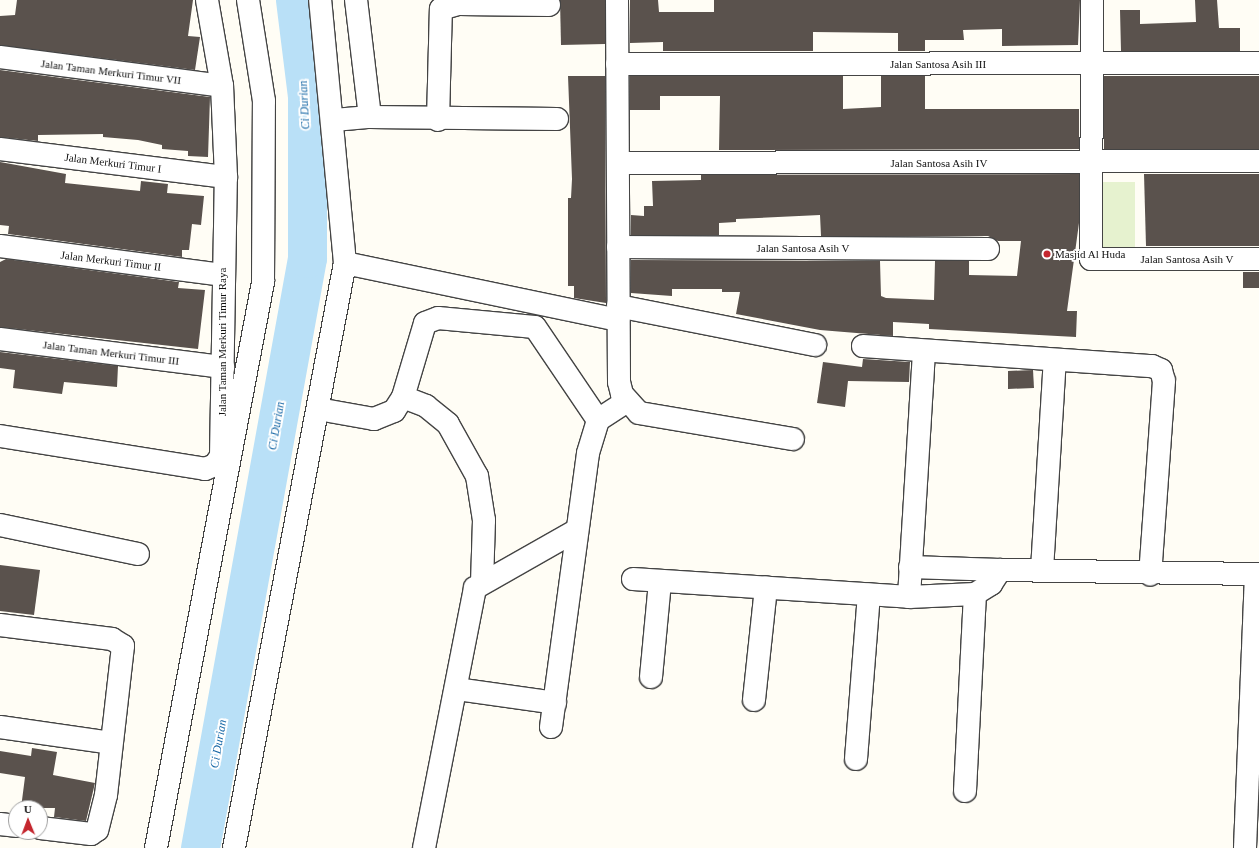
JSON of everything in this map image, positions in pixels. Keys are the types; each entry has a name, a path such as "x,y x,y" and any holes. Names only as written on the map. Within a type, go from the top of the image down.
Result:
{"street":[{"name":"Jalan Taman Merkuri Timur Raya","path":"0,436 205,469 215,465 221,456 223,367 222,275 226,177 222,86 207,0"},
{"path":"156,848 263,282 264,101 248,0"},
{"path":"234,848 345,262 334,120 320,0"},
{"path":"356,0 370,117"},
{"path":"617,0 619,382 626,402 639,413 794,439"},
{"path":"1091,163 1092,0"},
{"path":"438,120 441,9 459,4 549,5"},
{"name":"Jalan Taman Merkuri Timur VII","path":"0,57 222,86"},
{"name":"Jalan Santosa Asih III","path":"618,64 1259,63"},
{"path":"334,120 370,117 438,120 557,119"},
{"name":"Jalan Merkuri Timur I","path":"0,149 226,177"},
{"name":"Jalan Santosa Asih IV","path":"618,163 1091,163 1259,161"},
{"name":"Jalan Santosa Asih V","path":"1091,163 1092,259 1259,259"},
{"name":"Jalan Merkuri Timur II","path":"0,246 222,275"},
{"name":"Jalan Santosa Asih V","path":"618,247 988,250"},
{"path":"345,262 618,313 815,345"},
{"path":"318,409 374,419 394,411 403,397 425,323 438,318 529,325 535,327 598,420"},
{"name":"Jalan Taman Merkuri Timur III","path":"0,339 223,367"},
{"path":"863,346 1152,366 1161,370 1164,381 1150,574"},
{"path":"909,597 924,351"},
{"path":"1042,570 1055,360"},
{"path":"403,397 426,406 448,424 477,476 484,520 482,582"},
{"path":"551,727 588,453 598,420 626,402"},
{"path":"0,525 138,554"},
{"path":"424,848 456,689 472,596 482,582 577,530"},
{"path":"910,567 1150,574 1257,574 1245,848"},
{"path":"633,579 660,582 909,597 975,594 991,584 1000,570"},
{"path":"651,676 660,582"},
{"path":"754,700 766,588"},
{"path":"965,791 975,594"},
{"path":"856,759 869,595"},
{"path":"0,625 106,638 123,646 106,795 97,830 91,834 48,829"},
{"path":"456,689 555,703"},
{"path":"0,727 111,743"}],"green space":[{"path":"1098,182 1135,182 1135,256 1098,256"}],"building":[{"path":"17,0 193,0 188,36 200,37 195,70 0,45 0,16 15,15"},
{"path":"560,0 605,0 605,44 561,45"},
{"path":"630,0 658,0 659,12 714,12 714,0 1080,0 1078,45 1002,46 1002,29 963,30 964,40 925,40 925,51 898,51 898,33 813,32 813,51 663,51 663,42 630,43"},
{"path":"1195,0 1217,0 1219,28 1240,28 1240,51 1121,51 1120,10 1140,10 1140,24 1196,22"},
{"path":"0,70 210,97 208,157 188,156 188,151 162,149 162,145 138,140 103,137 103,134 38,135 38,141 0,137"},
{"path":"568,76 605,76 606,303 574,298 574,286 568,286 568,198 571,198 572,179"},
{"path":"630,76 843,76 843,109 881,107 881,76 925,76 925,109 1079,109 1079,149 719,150 720,96 660,96 660,110 630,110"},
{"path":"1104,76 1259,76 1259,149 1104,149"},
{"path":"0,162 66,174 65,183 140,191 141,181 168,184 167,193 204,196 201,225 192,224 189,250 182,250 182,257 8,234 9,226 0,225"},
{"path":"1079,174 1079,223 1067,311 1077,311 1076,337 929,329 929,324 893,322 893,336 820,330 736,314 740,292 722,292 722,289 672,289 672,296 631,293 631,260 880,261 881,296 886,298 934,300 935,261 969,261 969,275 1017,276 1021,241 998,241 988,236 821,236 820,215 736,219 736,222 719,223 719,235 631,235 631,215 644,216 644,206 653,206 652,181 701,180 701,175"},
{"path":"1144,174 1259,174 1259,246 1146,246"},
{"path":"6,259 179,282 178,288 205,290 198,349 0,327 0,262"},
{"path":"1243,272 1259,272 1259,288 1243,288"},
{"path":"0,352 118,366 117,387 64,382 62,394 13,388 15,370 0,368"},
{"path":"863,359 910,362 909,382 848,381 845,407 817,403 823,362 862,367"},
{"path":"1033,370 1034,388 1008,389 1008,371"},
{"path":"0,565 40,570 34,615 0,611"},
{"path":"32,748 57,752 53,775 95,783 86,821 54,817 55,808 48,808 48,800 22,800 25,777 0,773 0,751 31,756"}],"waterway":[{"name":"Ci Durian","path":"200,848 307,258 307,96 295,0"}],"place":[{"name":"Masjid Al Huda","path":"1047,254"}]}
